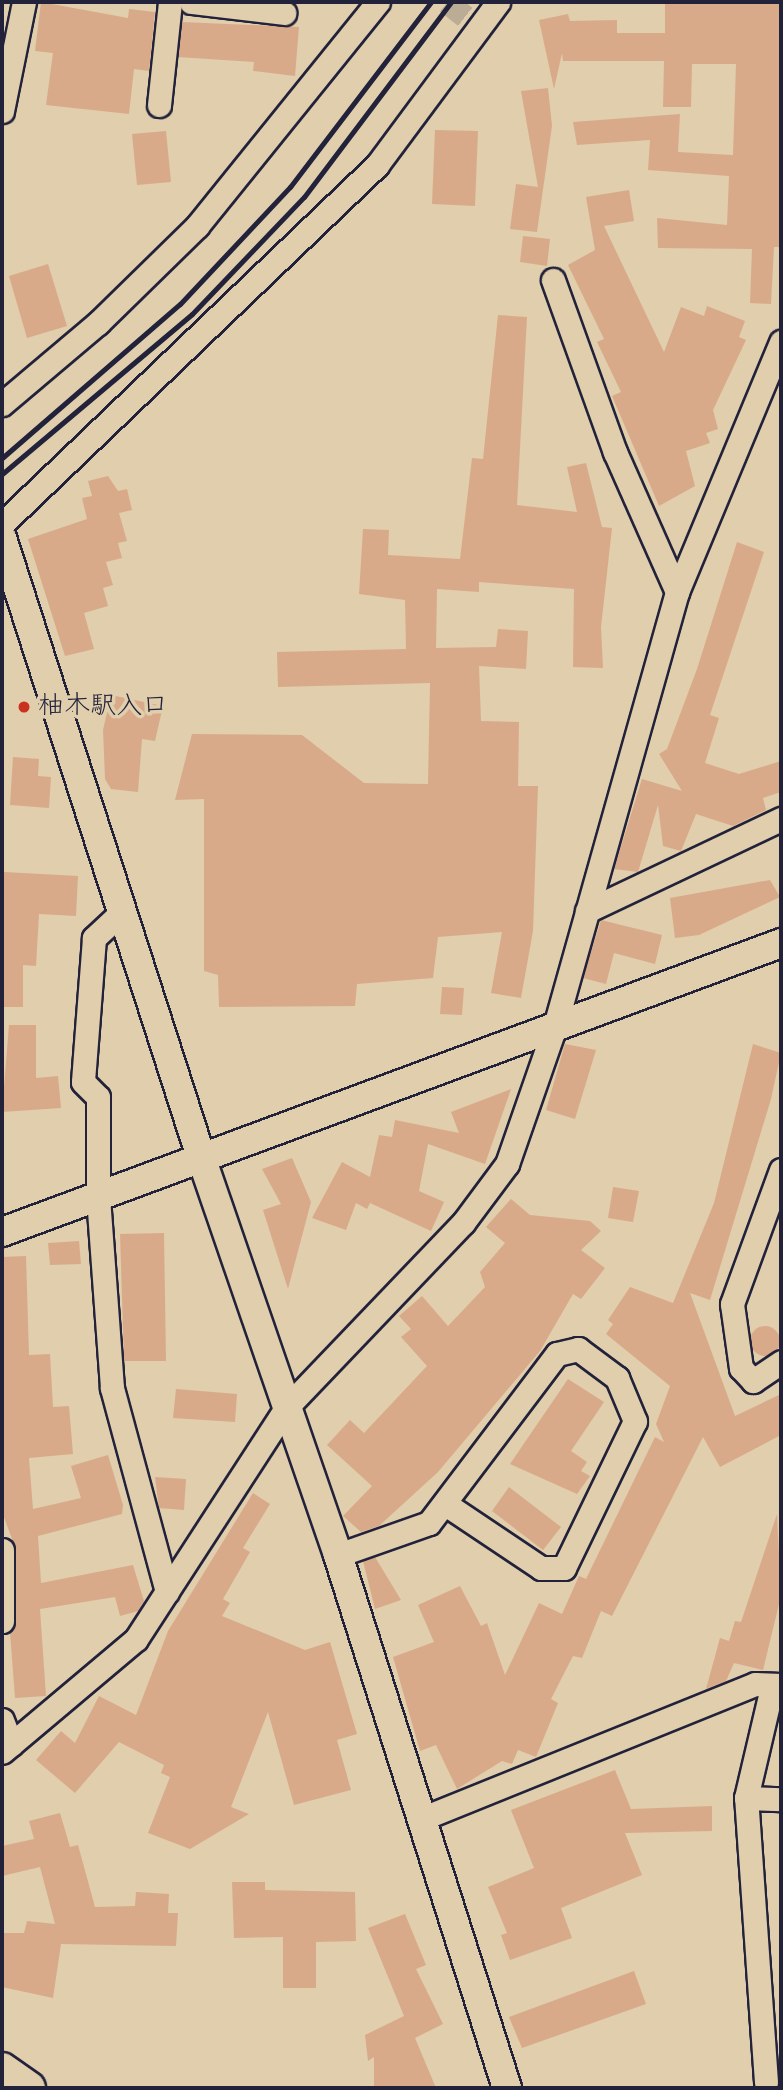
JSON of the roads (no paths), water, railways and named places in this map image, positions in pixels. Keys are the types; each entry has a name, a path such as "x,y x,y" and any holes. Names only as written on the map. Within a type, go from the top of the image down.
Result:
{"main road":[{"path":"2,2069 29,2088"}],"street":[{"path":"2,111 23,2"},
{"path":"159,105 170,2"},
{"path":"191,2 284,13"},
{"path":"2,404 197,226 378,2"},
{"path":"2,524 377,165 498,2"},
{"path":"552,279 615,452 677,592"},
{"path":"7,1748 136,1639 286,1408 463,1223 507,1164 555,1026 677,592 781,342"},
{"path":"2,538 201,1157 338,1555 507,2088"},
{"path":"587,911 781,819"},
{"path":"123,911 94,938 83,1083 98,1097 98,1197 112,1388 167,1592"},
{"path":"2,1232 781,943"},
{"path":"781,1170 732,1304 741,1368 753,1381 781,1362"},
{"path":"338,1555 429,1523 447,1505 557,1354 578,1349 617,1378 635,1421 564,1568 541,1569 447,1505"},
{"path":"2,1550 2,1621"},
{"path":"421,1819 755,1684 777,1686 746,1798 764,2085"},
{"path":"2,1720 7,1748"},
{"path":"746,1798 781,1799"},
{"path":"764,2085 781,2063"}],"tunnel":[{"path":"447,2 480,28"}],"railway":[{"path":"2,458 180,304 290,187 431,2"},
{"path":"2,474 192,314 304,197 451,2"}],"place":[{"name":"柚木駅入口","path":"24,707"}]}
